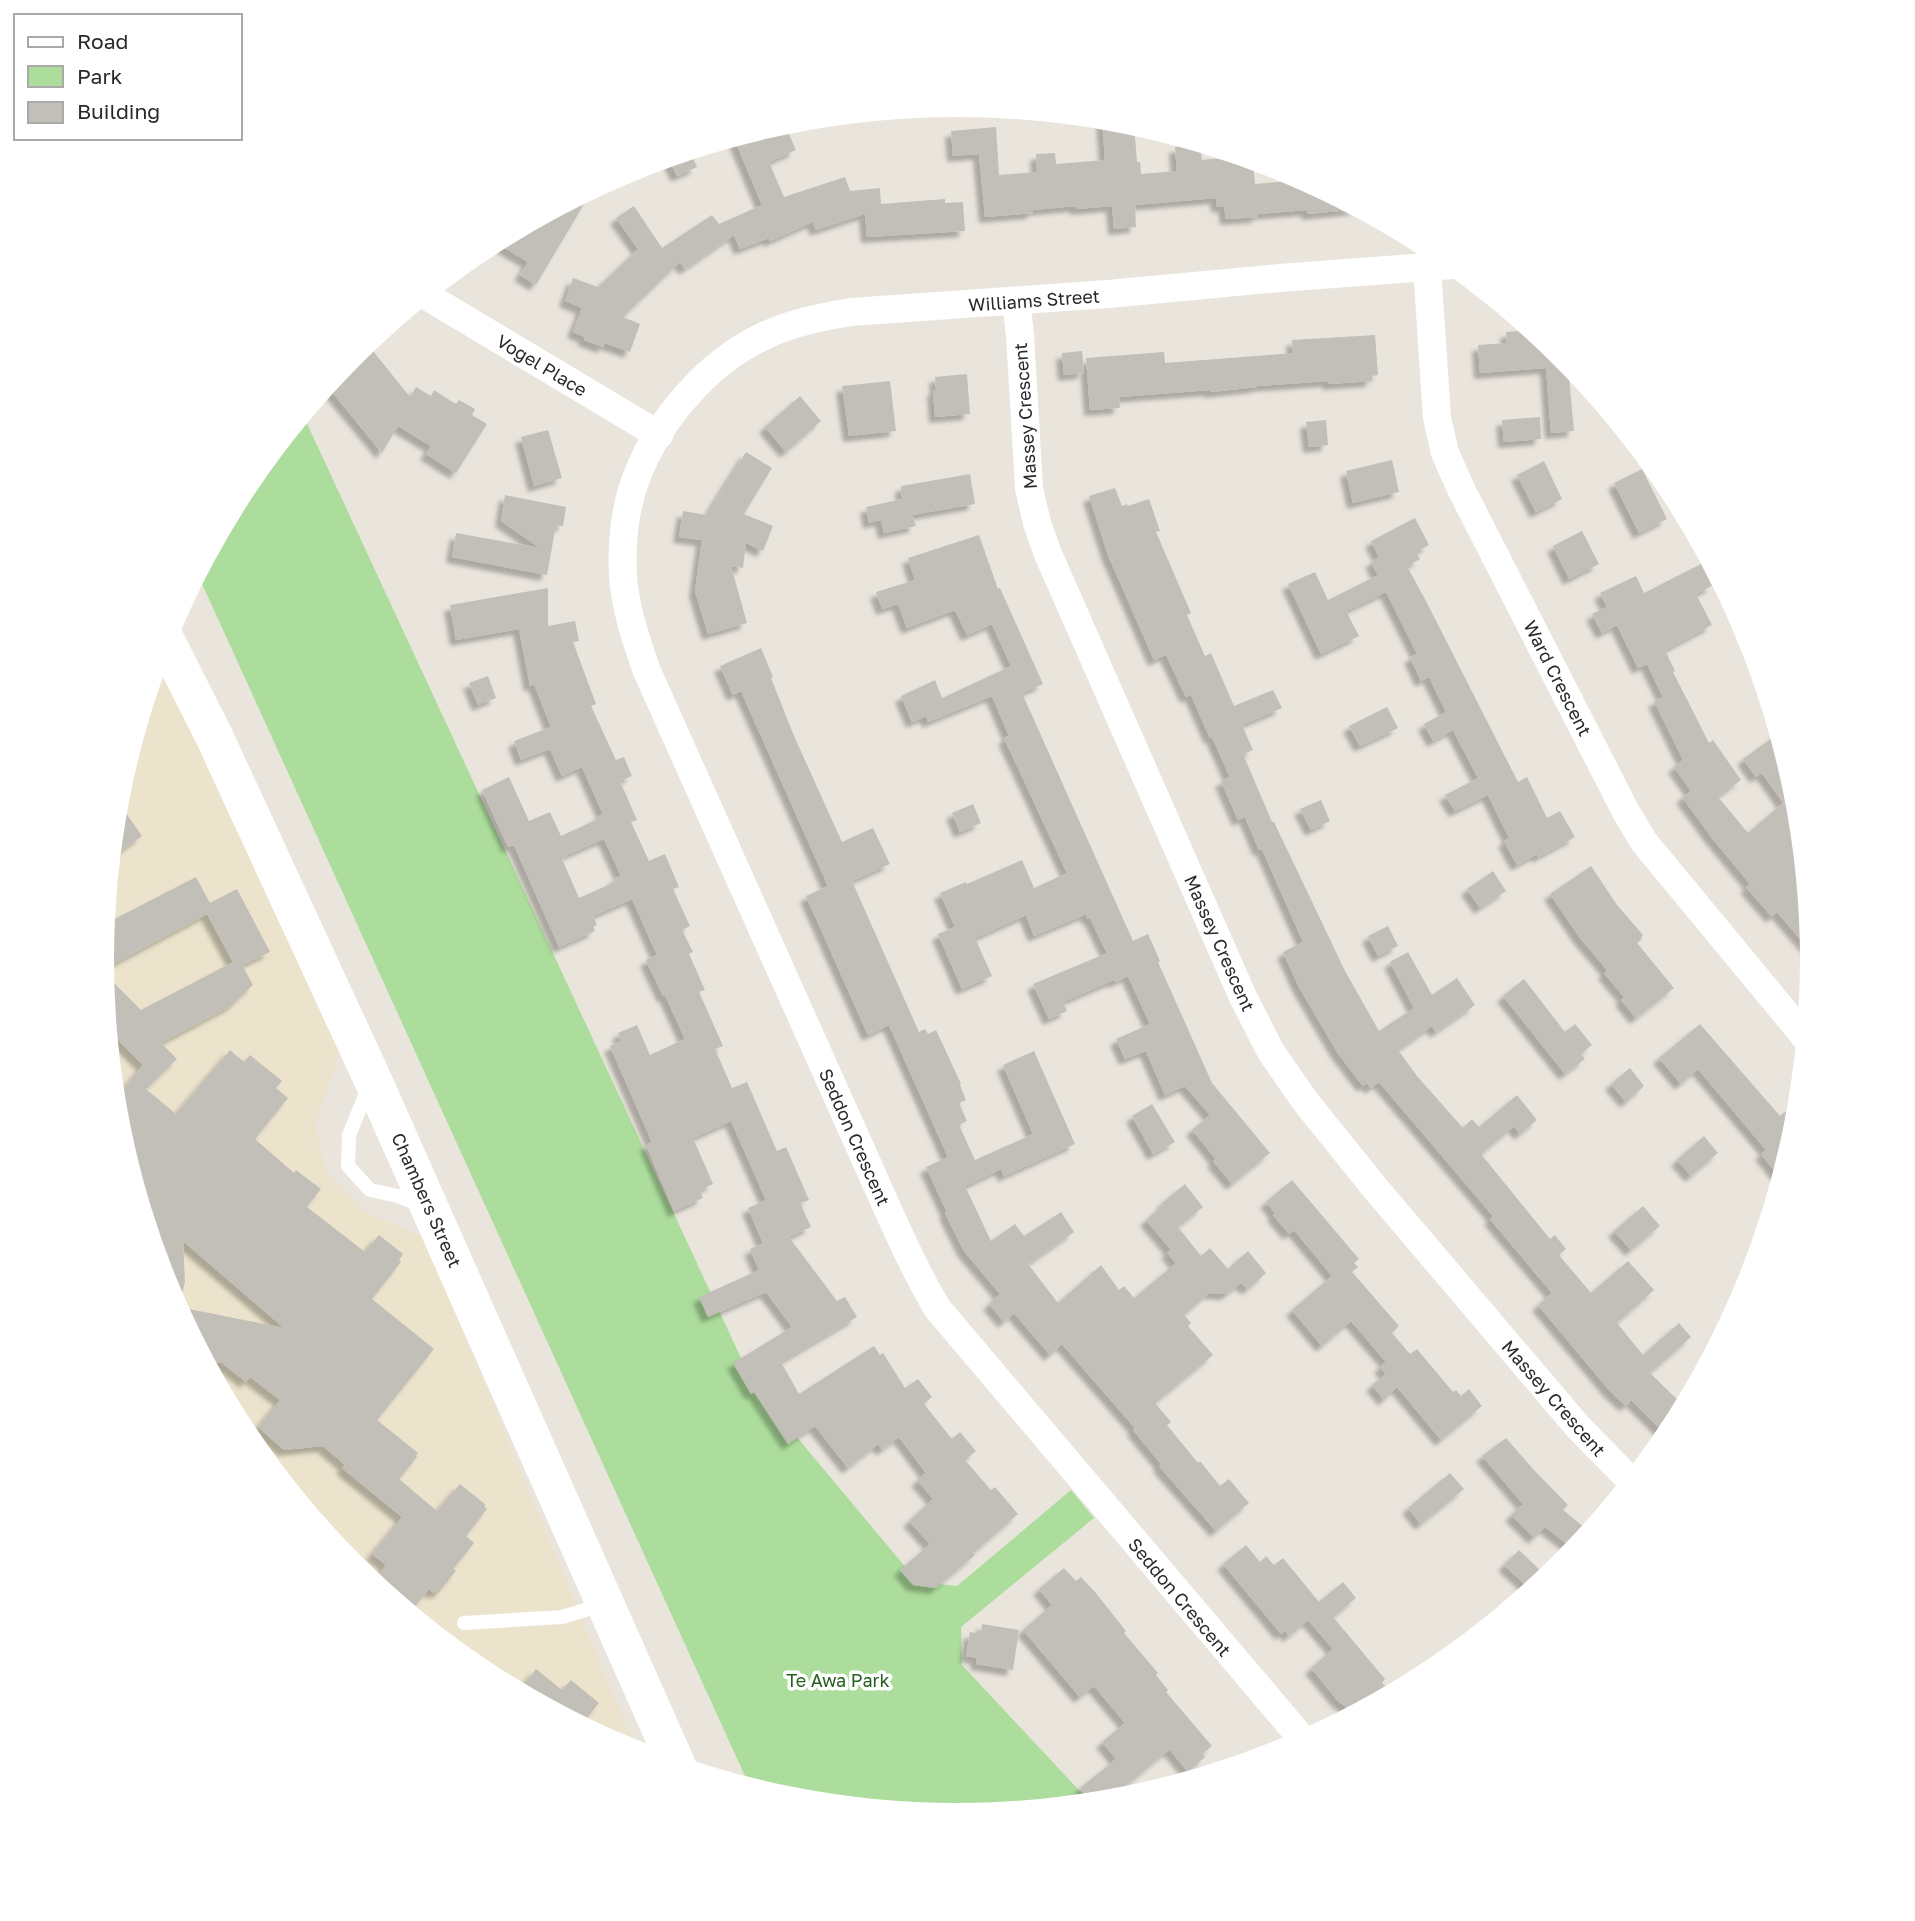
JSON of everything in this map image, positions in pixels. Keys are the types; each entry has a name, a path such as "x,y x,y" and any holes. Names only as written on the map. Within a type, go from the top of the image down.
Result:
{"main road":[{"name":"Chambers Street","path":"172,653 214,736 372,1077 672,1754"}],"street":[{"name":"Williams Street","path":"659,435 676,409 716,367 763,336 815,318 851,312 1436,266"},
{"name":"Ward Crescent","path":"1440,269 1437,418 1445,453 1462,491 1644,842 1798,1028"},
{"name":"Vogel Place","path":"433,300 659,435"},
{"name":"Massey Crescent","path":"1016,301 1029,488 1037,523 1048,554 1238,985 1271,1052 1305,1101 1375,1188 1578,1427 1626,1476"},
{"name":"Seddon Crescent","path":"659,435 636,477 622,545 623,578 635,635 646,669 908,1254 937,1308 1297,1732"}],"lane":[{"path":"372,1077 349,1135 348,1166 370,1190 398,1196 431,1209"},
{"path":"464,1623 562,1617 606,1604"}],"shaded area":[{"path":"167,668 341,1049 315,1125 326,1171 362,1210 424,1238 632,1738 584,1717 489,1662 401,1595 361,1557 323,1517 256,1429 201,1334 178,1283 159,1232 130,1125 121,1071 114,960 121,850 130,796 143,742"}],"green space":[{"name":"Te Awa Park","path":"307,424 754,1386 918,1582 957,1586 1071,1490 1094,1518 961,1627 962,1665 1083,1794 1013,1802 902,1802 847,1797 745,1776 202,585 256,492"}],"building":[{"path":"996,127 999,175 1037,172 1036,154 1055,153 1056,164 1105,160 1103,130 1135,136 1141,174 1177,171 1175,147 1178,147 1201,154 1202,160 1217,158 1254,171 1255,184 1282,182 1343,210 1308,214 1307,210 1226,219 1224,206 1217,207 1216,198 1135,205 1136,227 1114,229 1112,206 1076,209 1076,206 985,217 979,154 953,156 951,131"},
{"path":"789,134 796,150 769,162 784,197 845,177 850,191 880,188 881,204 945,199 945,203 963,202 965,231 867,237 865,214 816,230 813,222 770,241 769,238 740,249 734,235 685,269 680,262 623,317 640,324 630,352 605,343 603,347 584,340 585,337 573,332 582,308 565,301 573,278 598,287 638,249 616,218 634,206 662,248 712,215 719,224 762,205 738,146"},
{"path":"694,160 697,167 677,176 673,167"},
{"path":"584,204 536,285 520,275 528,262 506,249"},
{"path":"1519,331 1569,380 1574,431 1551,433 1546,368 1480,373 1478,345 1507,343 1506,332"},
{"path":"1375,335 1378,375 1372,376 1372,381 1329,384 1328,381 1119,397 1120,408 1090,410 1086,358 1164,352 1165,363 1293,353 1292,340"},
{"path":"1082,351 1084,373 1064,375 1062,353"},
{"path":"374,352 410,397 416,387 431,396 434,390 456,404 459,400 475,409 472,415 487,424 456,473 426,454 431,446 398,426 382,453 333,393"},
{"path":"967,374 970,414 935,417 935,377"},
{"path":"890,381 896,431 849,436 842,386"},
{"path":"800,396 821,421 786,452 765,427"},
{"path":"1540,417 1541,439 1504,442 1502,420"},
{"path":"1326,420 1328,445 1309,447 1306,422"},
{"path":"548,430 562,478 534,486 521,437"},
{"path":"746,452 772,468 744,514 773,526 763,551 746,543 743,568 731,566 747,623 708,634 695,591 702,540 679,537 683,511 707,515"},
{"path":"1392,460 1399,492 1353,503 1346,471"},
{"path":"1544,461 1562,499 1536,512 1517,475"},
{"path":"1642,469 1667,519 1639,533 1614,483"},
{"path":"970,474 975,504 912,515 916,526 884,533 881,520 869,523 866,507 902,499 901,486"},
{"path":"1115,488 1122,506 1149,499 1160,531 1156,532 1191,613 1187,615 1205,656 1211,653 1234,706 1273,690 1282,708 1242,725 1253,750 1243,754 1272,822 1345,971 1379,1031 1414,1008 1390,962 1408,952 1432,995 1457,978 1475,1005 1436,1032 1432,1026 1398,1050 1463,1128 1472,1119 1479,1127 1517,1095 1537,1120 1520,1134 1514,1126 1481,1154 1550,1239 1555,1235 1566,1249 1559,1255 1591,1293 1628,1261 1654,1290 1617,1323 1643,1355 1679,1323 1691,1337 1650,1373 1677,1399 1659,1428 1631,1400 1626,1406 1609,1390 1538,1305 1552,1293 1490,1219 1493,1216 1379,1082 1371,1088 1367,1083 1363,1086 1337,1052 1299,987 1283,952 1303,942 1245,817 1238,820 1221,781 1230,777 1191,695 1186,697 1166,655 1154,660 1108,555 1089,496"},
{"path":"505,495 566,507 563,526 556,525 547,575 452,557 456,533 540,548 501,521"},
{"path":"1415,518 1429,545 1416,552 1420,559 1407,566 1518,782 1527,777 1547,818 1560,811 1575,837 1517,865 1504,841 1509,838 1488,795 1455,811 1445,795 1478,778 1453,730 1433,741 1424,724 1446,712 1429,677 1421,681 1410,657 1417,654 1386,592 1346,611 1359,636 1321,654 1288,584 1315,572 1328,600 1378,575 1371,562 1379,557 1371,541"},
{"path":"1582,531 1599,564 1569,579 1553,546"},
{"path":"979,535 998,589 1000,588 1043,684 1022,693 1133,941 1148,934 1212,1083 1270,1153 1232,1184 1192,1130 1210,1115 1185,1086 1165,1095 1146,1051 1125,1059 1116,1039 1150,1024 1128,976 1063,1002 1067,1011 1049,1019 1033,984 1107,953 1086,914 1034,936 1026,915 975,938 992,976 962,989 938,934 955,927 940,893 1022,860 1034,888 1067,873 1004,738 1009,736 992,696 928,722 926,716 912,722 901,696 935,680 942,698 1011,666 992,624 967,635 955,610 907,628 898,604 882,609 876,592 915,580 908,558"},
{"path":"1701,564 1712,586 1696,594 1712,625 1665,650 1675,671 1673,672 1709,743 1713,740 1741,780 1718,797 1748,833 1783,803 1762,773 1756,777 1743,759 1771,739 1785,796 1794,850 1800,939 1777,912 1772,917 1746,887 1750,884 1682,797 1691,791 1674,767 1683,760 1654,701 1663,697 1647,664 1638,668 1617,625 1602,633 1592,614 1607,607 1600,593 1636,576 1644,593"},
{"path":"548,588 548,626 575,621 579,641 573,642 596,704 591,706 616,760 624,757 632,776 620,781 637,820 631,822 649,861 665,854 679,887 673,889 690,926 682,930 693,952 689,954 705,990 699,992 723,1046 715,1049 732,1088 747,1082 777,1151 786,1147 809,1200 800,1203 811,1227 789,1237 837,1301 845,1297 857,1317 781,1362 799,1394 874,1346 880,1355 883,1353 905,1388 918,1379 932,1397 924,1404 952,1439 960,1432 976,1451 965,1460 991,1490 995,1487 1018,1514 936,1588 913,1585 900,1570 930,1544 909,1521 933,1499 917,1480 926,1473 899,1437 882,1450 878,1444 848,1468 815,1426 788,1444 754,1392 751,1394 733,1363 792,1327 766,1292 708,1317 699,1297 759,1270 750,1249 763,1243 748,1208 766,1200 731,1121 693,1138 713,1184 700,1190 703,1198 674,1211 646,1145 652,1142 610,1046 621,1041 618,1033 637,1025 650,1055 685,1039 646,960 657,955 632,899 593,916 597,925 593,927 595,931 559,947 514,845 508,847 482,790 509,777 529,821 550,812 561,836 603,814 582,767 562,776 550,749 521,760 514,741 551,727 534,684 530,686 519,629 456,640 450,605","holes":["604,839 621,876 614,878 615,882 579,898 562,859"]},
{"path":"761,648 794,736 842,842 873,828 890,864 852,881 919,1032 925,1029 928,1034 936,1030 961,1084 966,1100 959,1103 967,1121 959,1125 975,1160 1033,1134 1003,1065 1034,1051 1075,1144 1004,1176 1001,1169 965,1186 991,1241 1015,1224 1024,1236 1061,1212 1074,1232 1028,1264 1058,1303 1101,1265 1119,1290 1124,1286 1134,1298 1176,1263 1167,1253 1171,1250 1146,1220 1185,1184 1203,1207 1178,1227 1201,1256 1210,1248 1228,1269 1248,1251 1266,1273 1248,1289 1241,1283 1227,1294 1209,1293 1184,1315 1191,1323 1188,1326 1213,1355 1155,1403 1171,1422 1167,1425 1198,1463 1200,1461 1220,1486 1229,1479 1249,1503 1216,1531 1159,1466 1161,1464 1133,1430 1135,1428 1062,1344 1050,1355 1014,1313 1004,1322 989,1304 1000,1294 964,1251 926,1167 948,1157 889,1025 868,1035 806,896 828,886 741,691 733,695 720,666"},
{"path":"488,676 496,698 478,705 469,683"},
{"path":"1387,707 1398,728 1360,746 1349,726"},
{"path":"1321,800 1330,821 1311,830 1300,809"},
{"path":"973,804 981,823 960,832 952,813"},
{"path":"127,814 142,836 121,851"},
{"path":"1591,866 1617,905 1643,935 1637,943 1674,988 1636,1018 1621,1000 1624,997 1604,973 1607,970 1580,938 1550,894"},
{"path":"1493,871 1506,891 1480,908 1467,889"},
{"path":"196,877 210,903 237,889 270,952 242,965 253,985 232,1005 161,1043 177,1059 146,1089 176,1114 230,1050 244,1062 250,1055 282,1081 276,1088 288,1098 255,1139 294,1173 296,1170 321,1189 307,1207 365,1252 379,1235 403,1254 399,1260 401,1262 372,1299 434,1349 377,1420 418,1453 399,1479 437,1511 460,1484 486,1505 484,1506 487,1509 466,1536 474,1543 453,1569 456,1571 438,1593 429,1589 415,1607 379,1574 386,1565 372,1554 402,1517 342,1468 345,1465 323,1446 284,1450 258,1427 280,1400 250,1377 246,1382 222,1363 216,1362 190,1309 284,1328 183,1241 185,1282 182,1293 159,1232 143,1179 124,1088 143,1065 118,1040 115,984 141,1010 233,962 207,914 114,964 116,919"},
{"path":"1388,926 1398,946 1378,956 1368,936"},
{"path":"1524,979 1565,1032 1575,1024 1592,1045 1581,1054 1585,1059 1565,1074 1503,996"},
{"path":"1700,1024 1780,1116 1787,1110 1774,1170 1761,1154 1766,1150 1698,1069 1681,1084 1659,1058"},
{"path":"1630,1068 1644,1086 1626,1102 1611,1084"},
{"path":"1152,1104 1175,1142 1153,1154 1132,1116"},
{"path":"1704,1136 1718,1153 1691,1176 1677,1160"},
{"path":"1292,1180 1359,1259 1354,1263 1358,1267 1352,1272 1399,1326 1392,1333 1410,1354 1417,1349 1453,1392 1456,1390 1461,1396 1469,1389 1482,1406 1441,1440 1397,1387 1384,1400 1372,1385 1386,1374 1380,1367 1386,1362 1351,1321 1322,1346 1292,1310 1332,1276 1294,1230 1289,1234 1266,1202"},
{"path":"1643,1206 1660,1226 1631,1250 1614,1231"},
{"path":"1506,1438 1568,1505 1563,1510 1583,1526 1567,1544 1545,1527 1534,1538 1511,1515 1523,1504 1482,1456"},
{"path":"1450,1473 1464,1489 1421,1524 1408,1508"},
{"path":"1246,1545 1260,1562 1266,1556 1274,1565 1283,1558 1319,1602 1343,1582 1356,1598 1333,1617 1385,1679 1382,1683 1386,1687 1347,1708 1338,1701 1311,1668 1333,1649 1308,1620 1289,1636 1285,1631 1281,1634 1223,1564"},
{"path":"1519,1550 1540,1570 1525,1585 1504,1565"},
{"path":"1064,1568 1076,1581 1081,1577 1158,1673 1156,1675 1168,1690 1166,1692 1212,1746 1202,1754 1205,1757 1188,1772 1170,1750 1123,1788 1085,1794 1080,1788 1116,1759 1102,1742 1125,1723 1094,1686 1080,1697 1023,1630 1052,1605 1039,1589"},
{"path":"982,1624 1019,1630 1013,1670 976,1664 977,1658 966,1656 970,1632 981,1634"},
{"path":"536,1669 562,1690 571,1680 599,1703 587,1718 524,1684"}]}
